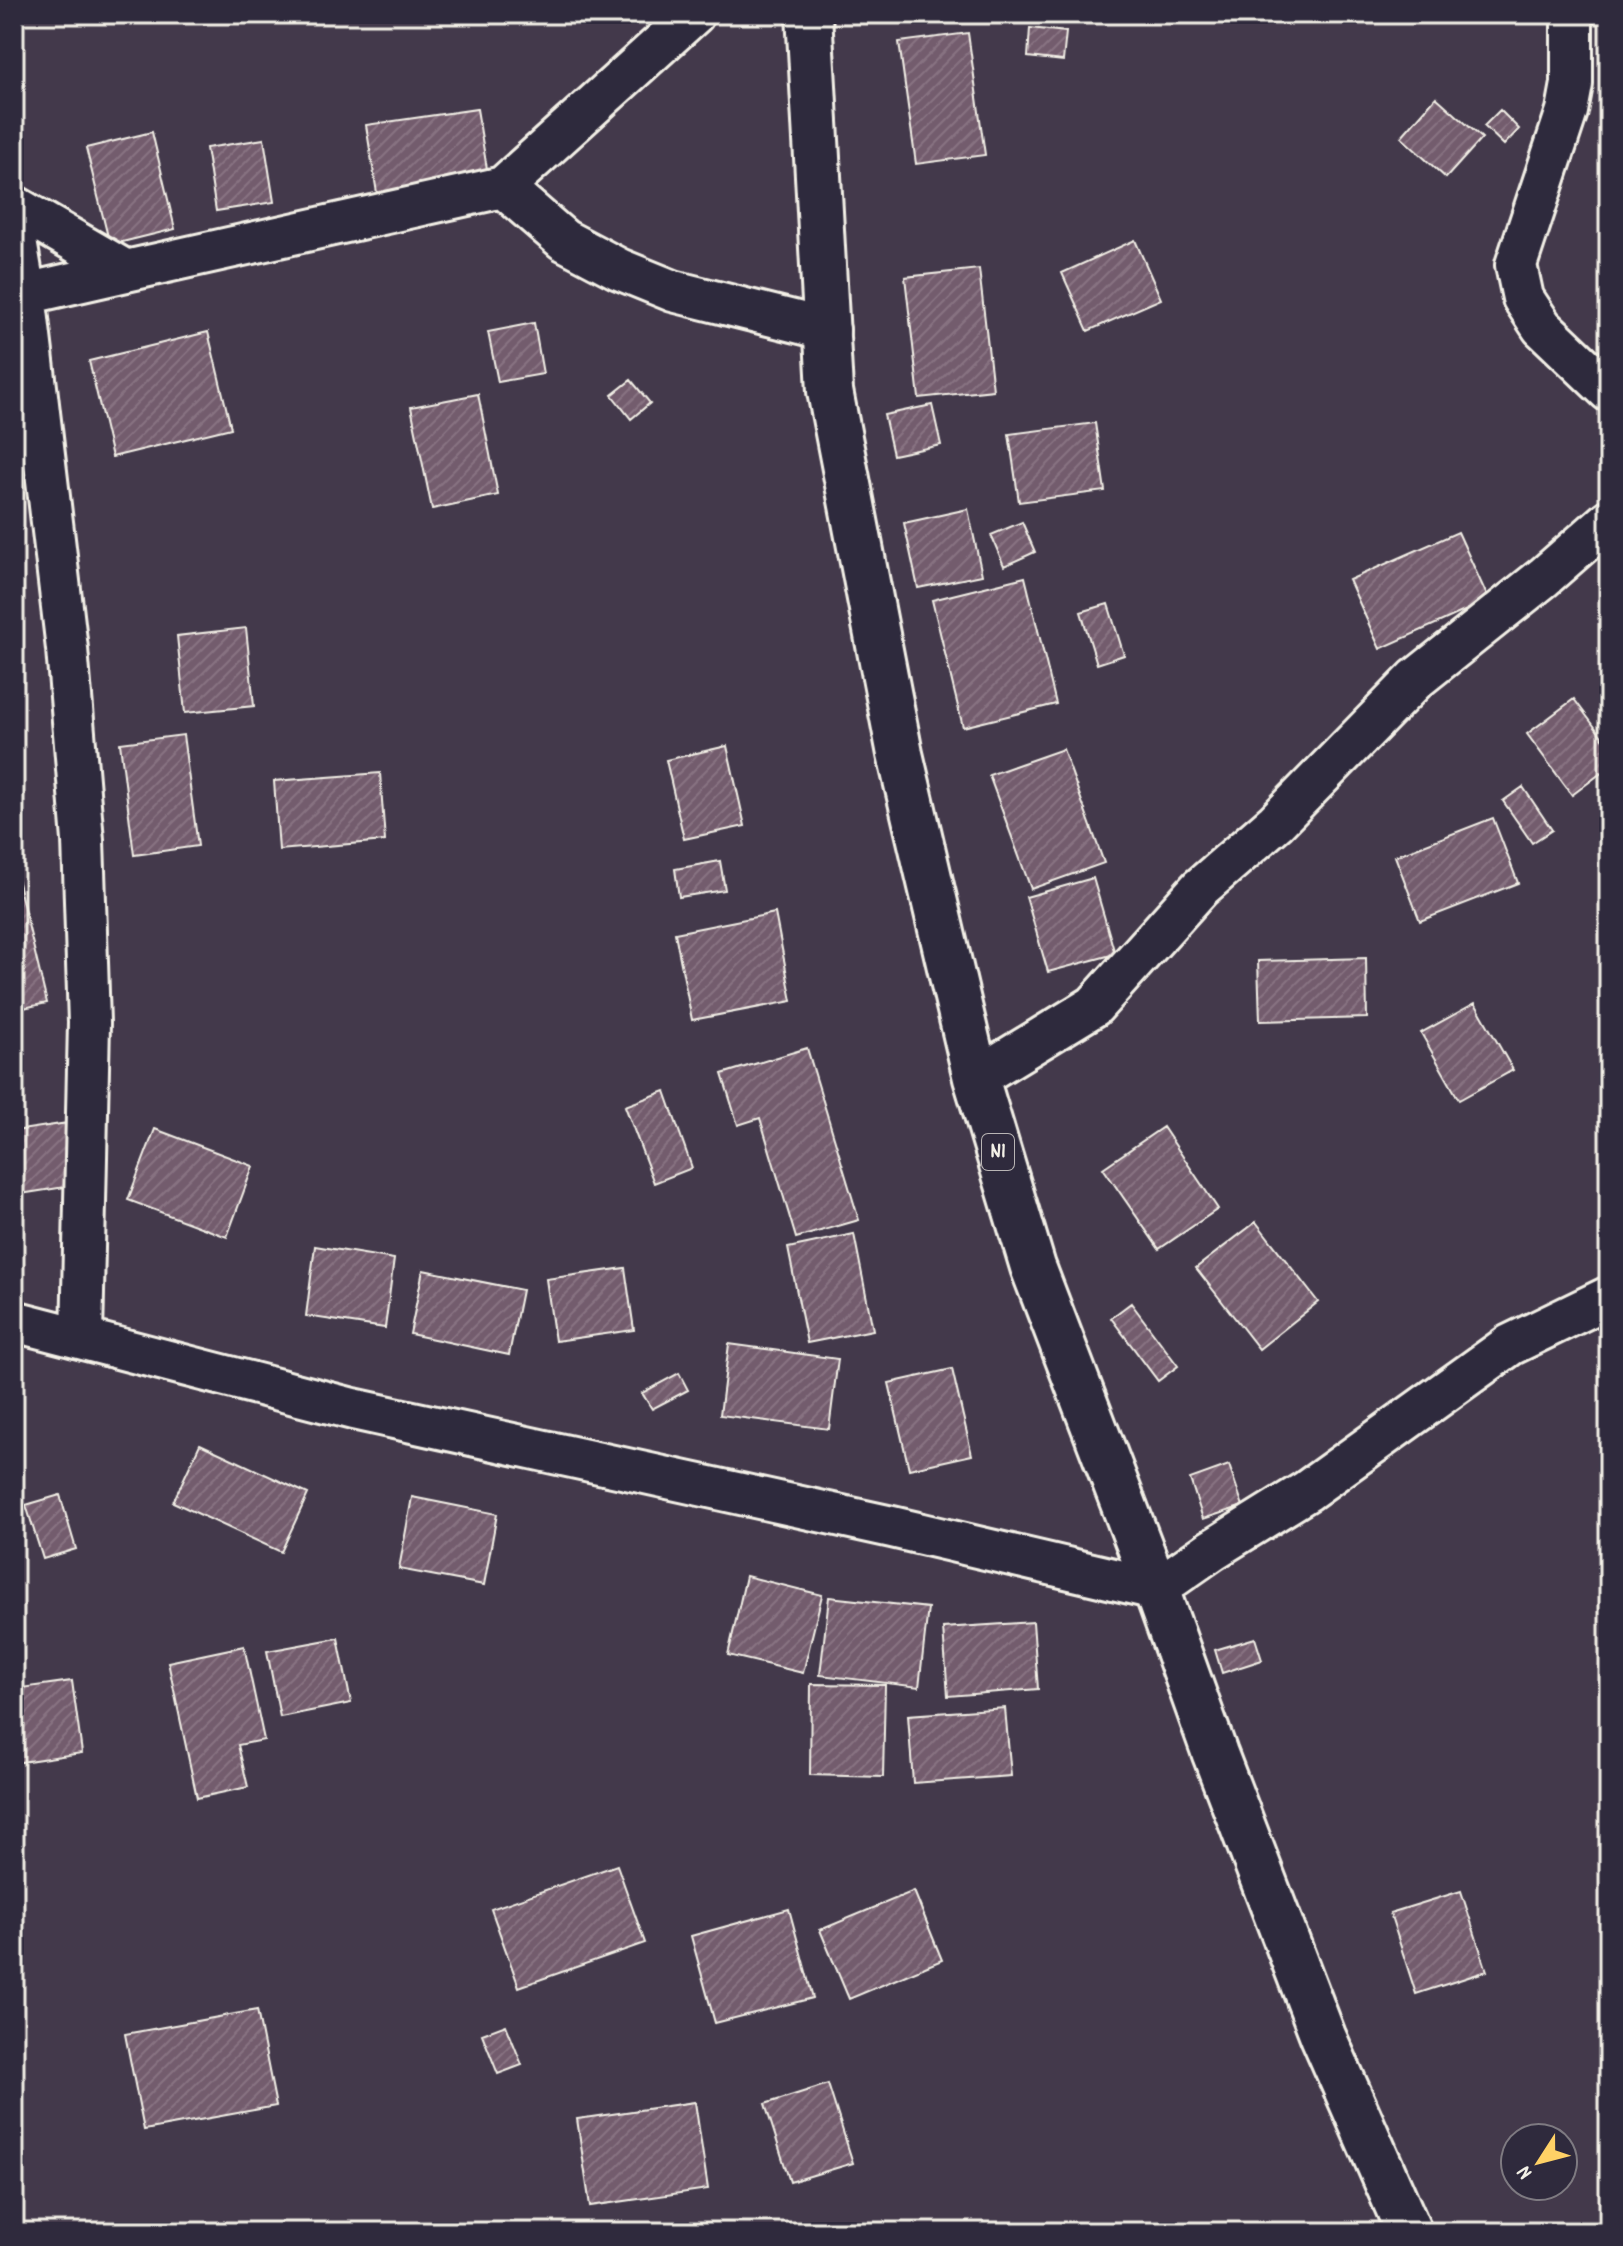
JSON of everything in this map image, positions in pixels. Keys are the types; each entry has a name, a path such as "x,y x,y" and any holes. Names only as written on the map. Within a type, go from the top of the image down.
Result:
{"main road":[{"name":"N1","path":"809,14 830,391 897,738 976,1078 1033,1267 1156,1589 1215,1754 1323,2036 1409,2232"}],"street":[{"path":"25,294 503,187 694,14"},
{"path":"1572,14 1572,84 1567,111 1516,265 1523,298 1542,327 1609,391"},
{"path":"503,187 564,240 619,269 673,291 829,330"},
{"path":"14,206 126,271"},
{"path":"14,229 25,294 67,649 83,840 89,1023 82,1338"},
{"path":"976,1078 1094,1006 1200,888 1276,822 1416,679 1544,577 1609,520"},
{"path":"14,1321 353,1409 1156,1589 1307,1491 1510,1345 1609,1297"}],"building":[{"path":"916,14 977,14 918,25"},
{"path":"1030,28 1066,32 1063,61 1028,57"},
{"path":"968,33 985,155 916,164 899,42"},
{"path":"1436,97 1482,138 1446,178 1401,137"},
{"path":"477,109 488,175 377,193 366,125"},
{"path":"1500,110 1519,129 1504,145 1484,126"},
{"path":"152,132 175,229 110,245 86,148"},
{"path":"264,139 274,202 216,211 206,148"},
{"path":"1135,240 1161,299 1088,331 1062,273"},
{"path":"979,269 993,390 919,398 905,277"},
{"path":"534,323 543,374 498,382 488,332"},
{"path":"208,332 231,428 112,457 89,361"},
{"path":"631,380 650,403 631,419 612,395"},
{"path":"478,394 498,495 432,509 411,407"},
{"path":"932,405 941,445 893,455 884,415"},
{"path":"1095,423 1105,491 1019,502 1009,434"},
{"path":"968,509 982,575 918,588 904,523"},
{"path":"1022,522 1035,552 1004,566 991,535"},
{"path":"1458,532 1489,600 1380,649 1349,580"},
{"path":"1025,577 1056,704 963,727 932,600"},
{"path":"1108,604 1124,655 1097,664 1081,612"},
{"path":"246,628 254,706 185,713 177,636"},
{"path":"1574,699 1609,746 1609,767 1572,795 1527,734"},
{"path":"183,735 198,846 134,855 120,743"},
{"path":"727,746 745,826 684,839 666,760"},
{"path":"1063,749 1104,863 1031,889 989,775"},
{"path":"380,773 385,841 279,850 274,781"},
{"path":"1523,787 1552,830 1532,843 1503,801"},
{"path":"1493,818 1518,883 1420,921 1395,856"},
{"path":"720,861 725,890 679,897 675,869"},
{"path":"14,866 47,1003 14,1010"},
{"path":"1093,878 1115,954 1048,972 1026,897"},
{"path":"775,913 792,1001 692,1020 675,933"},
{"path":"1366,958 1367,1018 1260,1021 1258,961"},
{"path":"1475,1003 1513,1070 1459,1100 1421,1033"},
{"path":"807,1048 859,1220 796,1238 760,1118 738,1125 722,1074"},
{"path":"665,1091 692,1168 654,1183 625,1106"},
{"path":"68,1123 78,1185 14,1195 14,1131"},
{"path":"1163,1127 1218,1209 1159,1249 1103,1168"},
{"path":"155,1129 253,1166 227,1237 128,1200"},
{"path":"1256,1222 1318,1302 1259,1349 1196,1268"},
{"path":"854,1234 873,1330 807,1343 788,1248"},
{"path":"315,1246 394,1259 385,1328 306,1316"},
{"path":"625,1268 634,1330 555,1341 546,1279"},
{"path":"423,1270 522,1290 509,1355 410,1334"},
{"path":"1131,1303 1178,1366 1158,1381 1111,1318"},
{"path":"729,1344 838,1359 829,1429 720,1415"},
{"path":"952,1369 972,1455 909,1469 889,1383"},
{"path":"679,1373 688,1390 652,1409 642,1393"},
{"path":"200,1444 308,1494 281,1552 173,1502"},
{"path":"1229,1465 1243,1506 1203,1519 1190,1479"},
{"path":"60,1495 76,1549 43,1559 26,1505"},
{"path":"412,1497 497,1514 484,1585 399,1569"},
{"path":"746,1576 822,1595 803,1673 728,1655"},
{"path":"829,1597 928,1608 919,1687 820,1675"},
{"path":"1033,1622 1038,1689 948,1696 943,1628"},
{"path":"338,1638 351,1703 280,1717 267,1651"},
{"path":"1255,1638 1262,1660 1222,1673 1215,1650"},
{"path":"244,1646 264,1740 238,1745 248,1787 197,1798 168,1662"},
{"path":"72,1681 82,1753 14,1763 14,1689"},
{"path":"811,1684 885,1685 883,1777 810,1775"},
{"path":"1005,1708 1011,1776 913,1783 908,1715"},
{"path":"617,1865 645,1943 519,1987 491,1909"},
{"path":"914,1891 942,1960 849,1999 820,1930"},
{"path":"1461,1891 1487,1971 1416,1994 1390,1913"},
{"path":"789,1909 813,1998 715,2023 691,1936"},
{"path":"257,2010 276,2106 144,2130 125,2034"},
{"path":"506,2025 522,2065 498,2074 482,2034"},
{"path":"828,2084 853,2163 790,2182 765,2104"},
{"path":"695,2102 708,2189 590,2206 577,2119"}]}
